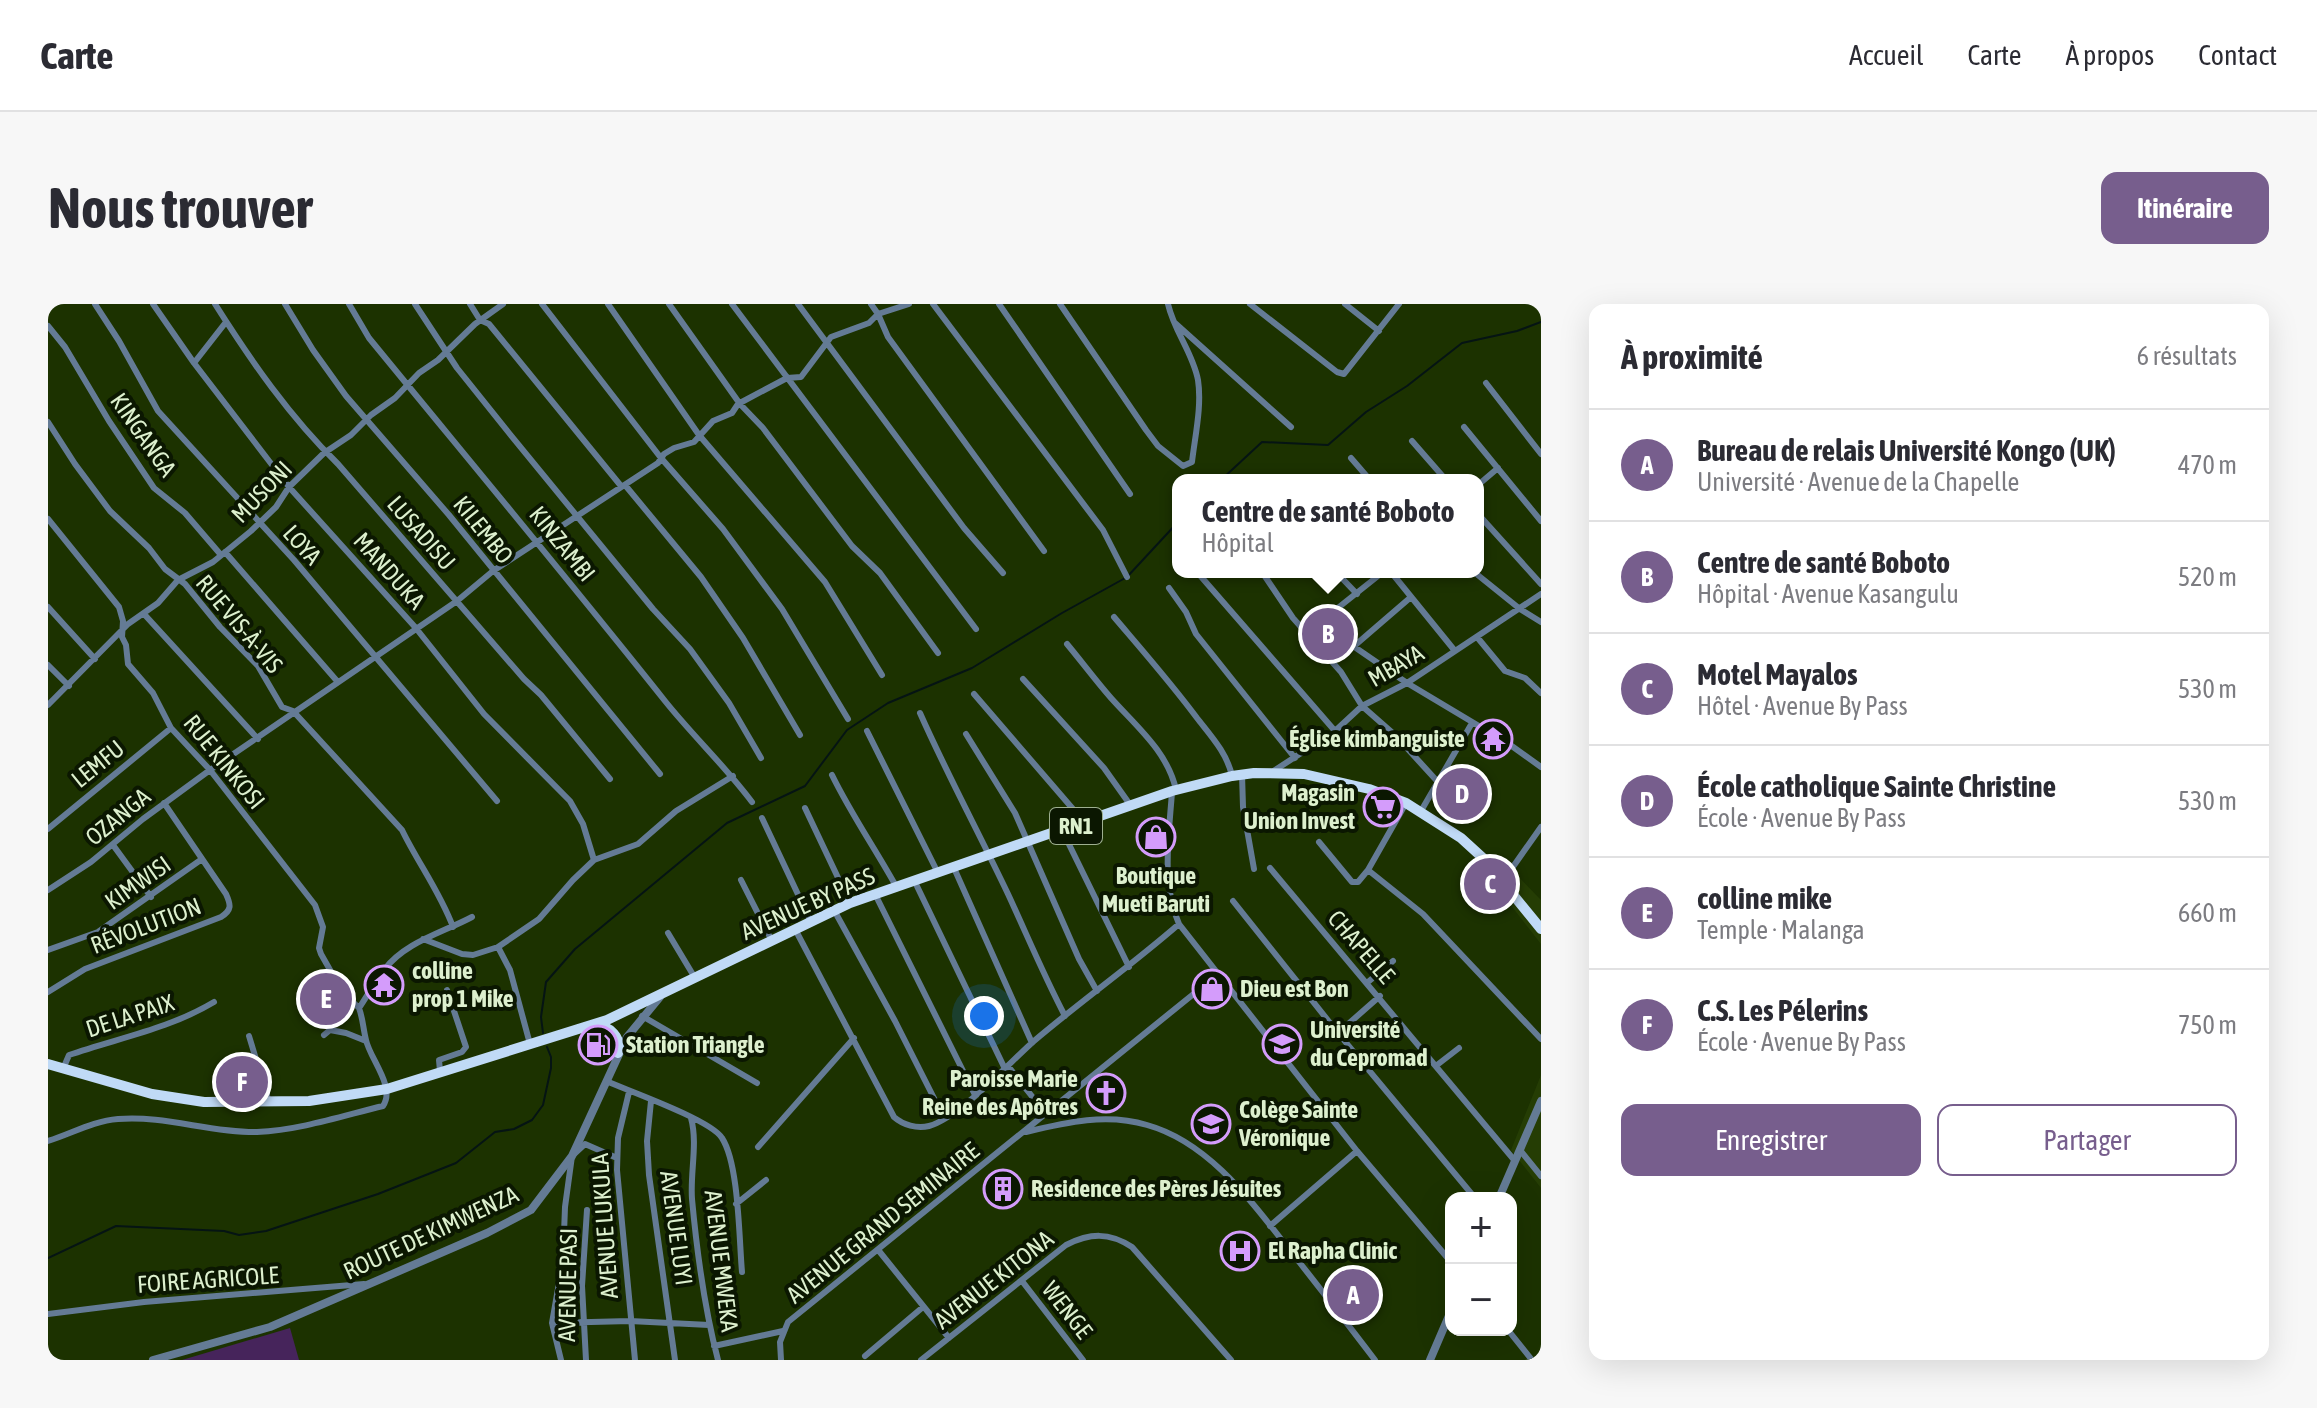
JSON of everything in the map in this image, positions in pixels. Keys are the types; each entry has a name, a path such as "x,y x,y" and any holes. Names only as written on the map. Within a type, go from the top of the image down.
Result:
{"highway":[{"name":"AVENUE BY PASS","path":"48,1064 172,1098 204,1102 309,1101 387,1089 607,1020 850,903 1174,791 1237,775 1272,772 1304,774 1369,789 1406,803 1461,838 1484,859 1541,929"},
{"path":"588,1025 601,1025 610,1030 619,1040 618,1053"}],"street":[{"name":"LOYA","path":"95,304 158,411 294,560 497,801"},
{"name":"MANDUKA","path":"153,304 289,487 415,627 484,714 570,801 583,824 594,860"},
{"name":"LUSADISU","path":"215,304 271,386 324,453 338,464 541,695 610,779"},
{"name":"KILEMBO","path":"285,304 313,350 366,420 449,515 660,774"},
{"name":"KINZAMBI","path":"349,304 369,338 407,385 538,542 692,735 733,776 752,802"},
{"path":"415,304 457,368 576,516 690,649 729,703 761,758"},
{"path":"470,304 480,320 489,324 701,577 743,638 800,735"},
{"name":"MUSONI","path":"48,705 123,629 170,592 178,580 202,569 259,524 276,507 289,487 324,453 340,443 480,320 503,304"},
{"path":"542,304 661,458 723,529 782,609 848,719"},
{"path":"608,304 699,435 825,582 882,675"},
{"path":"669,304 740,404 763,428 852,546 880,573 938,653"},
{"path":"732,304 883,501 976,629"},
{"path":"798,304 964,528 1003,573"},
{"path":"871,304 888,337 1044,551"},
{"path":"827,342 835,334 869,323 878,314 909,304"},
{"path":"933,304 1103,530 1127,577"},
{"path":"999,304 1130,494"},
{"path":"1060,304 1158,446 1183,466 1192,462 1199,401 1198,379 1172,321 1168,304"},
{"path":"1250,304 1340,374 1347,373 1399,304"},
{"path":"1345,304 1379,331"},
{"path":"1172,321 1291,427"},
{"path":"194,363 226,322"},
{"name":"KINGANGA","path":"48,326 65,347 154,488 185,513 337,681"},
{"name":"OZANGA","path":"48,890 293,711 457,601 493,571 674,448 694,442 715,419 732,413 740,404 787,378 801,377 827,342"},
{"path":"1486,383 1541,454"},
{"name":"RUE VIS-À-VIS","path":"48,422 110,511 185,584 220,627 252,659 282,707 293,711 402,830 410,849 441,897 453,927"},
{"path":"1464,427 1541,521"},
{"path":"1412,441 1441,474"},
{"path":"1351,458 1365,474"},
{"path":"1484,480 1498,468"},
{"name":"RUE KINKOSI","path":"48,519 119,607 128,664 153,693 171,728 210,770 315,905 323,927 319,948 325,963 342,991 359,1008"},
{"path":"1484,521 1541,584"},
{"path":"1202,578 1335,731"},
{"path":"1266,578 1309,637 1341,672 1362,706 1395,735 1437,781"},
{"path":"1342,578 1357,594"},
{"path":"1309,637 1376,578"},
{"path":"1396,578 1455,651"},
{"path":"1481,578 1541,622"},
{"path":"1169,588 1186,612 1196,634 1295,758"},
{"name":"MBAYA","path":"1272,772 1335,731 1362,706 1407,683 1541,594"},
{"path":"1353,647 1411,597"},
{"path":"48,607 95,659"},
{"path":"144,614 258,739"},
{"path":"1114,617 1161,672 1237,775 1254,869"},
{"path":"1321,624 1407,683 1509,744 1541,767"},
{"path":"1477,637 1505,671 1525,678 1541,693"},
{"path":"1067,644 1156,747 1168,766 1174,791 1168,887 1172,909 1179,924 1357,1151 1445,1255"},
{"path":"48,665 69,686"},
{"path":"1023,679 1104,768 1131,806"},
{"path":"974,694 1085,823"},
{"path":"920,713 1065,1016"},
{"path":"1421,811 1472,723"},
{"name":"LEMFU","path":"48,829 171,728"},
{"path":"867,731 938,873"},
{"path":"966,734 1015,813 1079,959 1097,991"},
{"path":"832,775 848,808 897,888"},
{"path":"423,939 462,954 473,955 498,947 539,919 594,860 638,844 676,811 733,776"},
{"name":"RÉVOLUTION","path":"48,992 85,969 225,915 230,905 226,894 164,803"},
{"path":"1319,842 1352,882 1358,882 1406,803"},
{"path":"805,808 850,903"},
{"path":"762,818 811,922"},
{"path":"1503,881 1541,827"},
{"path":"1062,830 1129,967"},
{"path":"113,845 151,897"},
{"name":"KIMWISI","path":"48,950 98,932 202,859"},
{"path":"954,868 1032,1043"},
{"name":"CHAPELLE","path":"1270,868 1515,1161"},
{"path":"1368,870 1423,914 1541,1039"},
{"path":"741,880 772,941"},
{"path":"915,882 1006,1068 1046,1114"},
{"path":"875,894 975,1095"},
{"path":"1233,901 1470,1192"},
{"path":"834,910 944,1118"},
{"path":"48,1141 94,1124 119,1119 181,1123 240,1132 309,1125 383,1106 387,1089 366,1041 359,1008 384,969 423,939 472,917"},
{"path":"795,929 894,1117 901,1123 924,1127 944,1118 975,1095 1032,1043 1179,924"},
{"path":"668,933 695,978"},
{"path":"498,947 510,970 530,1044"},
{"path":"1368,982 1393,961"},
{"name":"AVENUE GRAND SEMINAIRE","path":"781,1360 780,1342 788,1322 1217,975"},
{"path":"440,1071 439,1060 462,1052 466,1047 447,990"},
{"name":"ROUTE DE KIMWENZA","path":"153,1360 270,1327 514,1221 537,1204 572,1156 618,1053 642,1016 663,993"},
{"path":"1338,1033 1380,996"},
{"name":"DE LA PAIX","path":"63,1069 69,1055 99,1047 111,1040 160,1028 214,1002"},
{"path":"642,1016 757,1083"},
{"path":"324,1035 330,1030 338,1031 366,1041"},
{"path":"249,1036 269,1102"},
{"path":"758,1147 854,1038"},
{"path":"1437,1065 1459,1048"},
{"path":"606,1081 691,1118 722,1138 732,1169 742,1272"},
{"name":"AVENUE LUKULA","path":"629,1092 618,1138 617,1158 635,1360"},
{"name":"AVENUE LUYI","path":"651,1101 647,1141 649,1175 675,1360"},
{"path":"1502,1192 1541,1101"},
{"name":"AVENUE MWEKA","path":"691,1118 695,1133 692,1195 709,1325 718,1360"},
{"path":"1023,1132 1081,1119 1145,1124 1170,1133 1209,1160 1270,1226 1375,1360"},
{"path":"561,1360 552,1323 563,1260 565,1207 572,1156 585,1144 617,1158"},
{"path":"1520,1150 1541,1176"},
{"path":"1270,1226 1357,1151"},
{"path":"736,1204 766,1180"},
{"name":"AVENUE PASI","path":"586,1360 583,1324 587,1210"},
{"name":"AVENUE KITONA","path":"921,1360 1066,1245 1078,1239 1104,1234 1132,1247 1231,1360"},
{"path":"879,1251 949,1338"},
{"name":"WENGE","path":"1022,1281 1083,1360"},
{"name":"FOIRE AGRICOLE","path":"48,1314 144,1302 372,1283"},
{"path":"865,1356 923,1307"},
{"path":"552,1323 630,1321 709,1325"},
{"path":"1430,1360 1445,1325"},
{"path":"714,1346 783,1331"},
{"path":"1513,1336 1532,1360"}],"shaded area":[{"path":"1513,871 1541,900 1541,944 1498,889"},
{"path":"1541,1075 1541,1188 1511,1150"},
{"path":"290,1328 299,1360 182,1360"}],"waterway":[{"path":"1227,474 1262,442 1328,445 1366,412 1407,386 1462,343 1517,331 1541,322"},
{"path":"543,1033 541,1017 546,982 575,949 727,823 805,786 847,730 888,703 972,668 1127,577 1172,528"},
{"path":"48,1258 116,1226 224,1231 239,1235 266,1231 378,1194 456,1163 495,1132 514,1129 532,1120 543,1105 551,1068 547,1047"}],"place":[{"name":"Centre de santé Boboto","path":"1328,634"},
{"name":"Église kimbanguiste","path":"1493,739"},
{"name":"École catholique Sainte Christine","path":"1462,794"},
{"name":"Magasin Union Invest","path":"1383,807"},
{"name":"Boutique Mueti Baruti","path":"1156,837"},
{"name":"Motel Mayalos","path":"1490,884"},
{"name":"colline prop 1 Mike","path":"384,985"},
{"name":"Dieu est Bon","path":"1212,989"},
{"name":"colline mike","path":"326,999"},
{"name":"Université du Cepromad","path":"1282,1044"},
{"name":"Station Triangle","path":"598,1045"},
{"name":"C.S. Les Pélerins","path":"242,1082"},
{"name":"Paroisse Marie Reine des Apôtres","path":"1106,1093"},
{"name":"Colège Sainte Véronique","path":"1211,1124"},
{"name":"Residence des Pères Jésuites","path":"1003,1189"},
{"name":"El Rapha Clinic","path":"1240,1251"},
{"name":"Bureau de relais Université Kongo (UK)","path":"1353,1295"}]}
